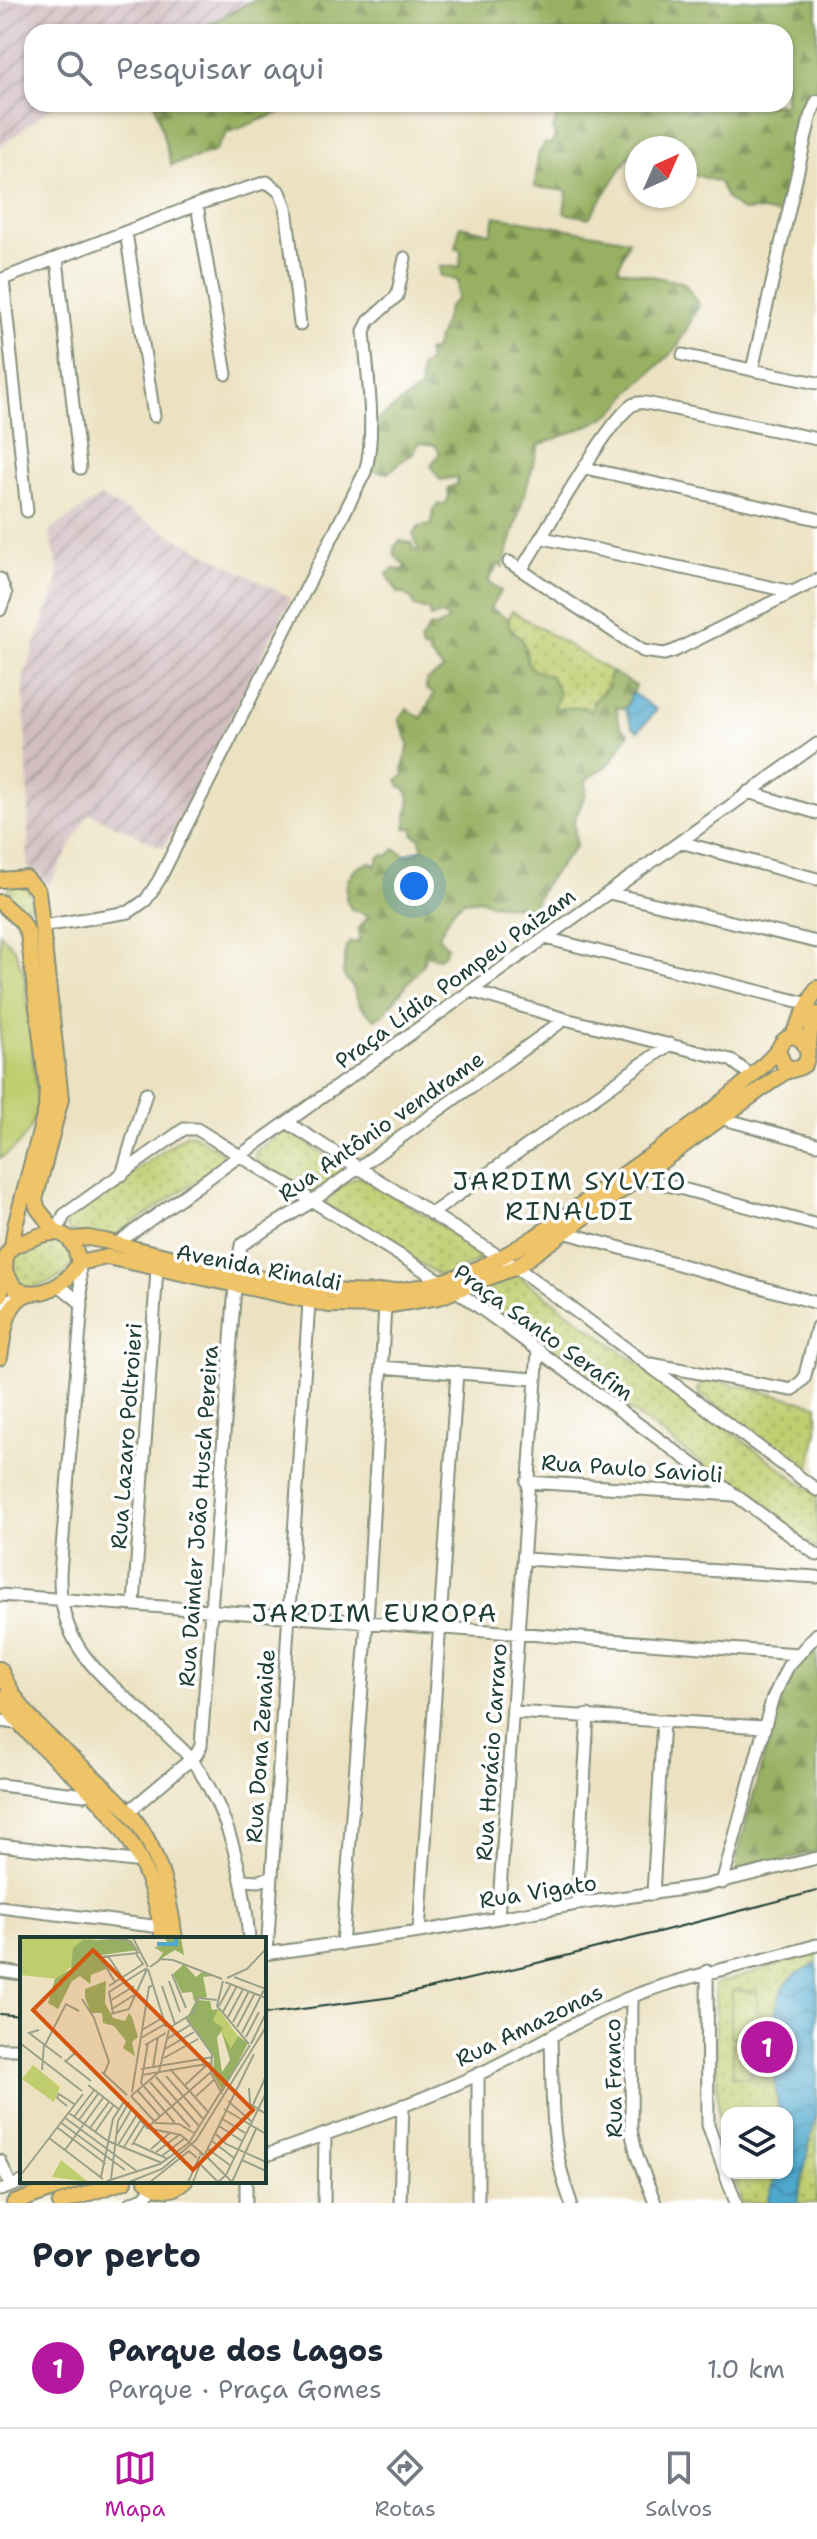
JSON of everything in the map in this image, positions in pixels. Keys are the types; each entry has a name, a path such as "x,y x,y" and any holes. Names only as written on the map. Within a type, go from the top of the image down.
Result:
{"main road":[{"path":"0,1296 7,1249 47,1098 28,933 17,916 0,902 6,879 26,878 36,887 39,900 61,1099 35,1200 38,1209 76,1248 79,1264 59,1285 36,1294 25,1294 16,1289 5,1272"},
{"path":"17,916 29,912 39,900"},
{"path":"813,1009 778,1050 780,1061 794,1069 804,1065 812,1054 813,1009 817,988"},
{"path":"792,1036 802,1039 812,1054"},
{"name":"Avenida Rinaldi","path":"79,1264 107,1257 157,1269 347,1293 395,1292 441,1283 525,1244 707,1115 753,1077 778,1050"},
{"name":"Avenida Rinaldi","path":"7,1249 44,1233 88,1238 309,1302 348,1307 422,1301 457,1291 516,1267 720,1118 794,1069"},
{"path":"0,1357 9,1313 25,1294"},
{"path":"0,1669 27,1715 99,1790 151,1882 162,1933"},
{"path":"0,1697 16,1723 37,1745 129,1811 161,1870 171,1904 175,1937"},
{"path":"14,2203 69,2183"},
{"path":"60,2203 119,2183"},
{"path":"150,2187 168,2190 184,2183"},
{"path":"174,2203 184,2183"}],"street":[{"path":"752,370 811,114 817,101"},
{"path":"27,511 2,280 197,205 267,182 280,192 286,207 300,324"},
{"path":"197,205 226,374"},
{"path":"126,232 154,416"},
{"path":"43,926 129,912 146,900 159,880 365,472 370,433 364,331 369,321 398,293 405,258"},
{"path":"57,259 80,468"},
{"path":"683,355 817,383"},
{"path":"521,570 585,468 620,417 634,404 646,403 817,439"},
{"path":"585,468 817,519"},
{"path":"543,538 793,592"},
{"path":"509,562 643,651 654,654 674,651 817,580"},
{"path":"0,579 6,594 0,610"},
{"name":"Praça Lídia Pompeu Paizam","path":"116,1244 817,744"},
{"path":"748,792 817,813"},
{"path":"680,842 817,879"},
{"path":"609,893 817,942"},
{"path":"545,938 813,1009"},
{"path":"471,991 565,1019 731,1060 753,1077"},
{"name":"Rua Antônio vendrame","path":"235,1280 239,1249 244,1242 311,1202 565,1019"},
{"path":"431,1214 670,1044"},
{"path":"64,1236 64,1215 122,1175 146,1093"},
{"path":"720,1118 817,1144"},
{"name":"Praça Santo Serafim","path":"288,1123 516,1267 817,1490"},
{"name":"Praça Santo Serafim","path":"122,1175 188,1128 197,1129 457,1291 816,1554"},
{"path":"638,1177 817,1225"},
{"path":"564,1232 817,1303"},
{"path":"79,1264 82,1304 59,1599 69,1631 92,1665 191,1759 222,1813 243,1880 249,1937"},
{"name":"Rua Lazaro Poltroieri","path":"134,1605 157,1269"},
{"name":"Rua Daimler João Husch Pereira","path":"191,1759 201,1746 235,1280"},
{"path":"59,1285 82,1304"},
{"path":"0,1304 25,1294"},
{"name":"Rua Dona Zenaide","path":"266,1953 309,1302"},
{"path":"342,1944 367,1622 385,1306"},
{"path":"647,1363 792,1390 804,1379 817,1327"},
{"name":"Rua Horácio Carraro","path":"498,1918 538,1350"},
{"path":"381,1367 534,1379"},
{"path":"419,1932 457,1372"},
{"path":"690,1492 701,1471"},
{"name":"Rua Paulo Savioli","path":"527,1482 735,1495"},
{"path":"525,1559 812,1576 816,1554"},
{"path":"0,1595 798,1654"},
{"path":"722,1883 779,1683 788,1666 817,1634"},
{"path":"513,1712 764,1727"},
{"path":"577,1904 588,1715"},
{"path":"0,1721 16,1723"},
{"path":"653,1894 663,1721"},
{"path":"129,1811 191,1759"},
{"path":"0,1785 84,1795 99,1790"},
{"path":"0,1845 142,1862"},
{"name":"Rua Vigato","path":"266,1953 342,1944 722,1883 817,1858"},
{"path":"243,1880 259,1881 271,1877"},
{"path":"0,1907 162,1933"},
{"name":"Rua Amazonas","path":"266,2155 478,2074 632,1997 707,1971 753,1963 817,1945"},
{"path":"0,1971 20,1974"},
{"path":"707,1971 708,2125 736,2203"},
{"name":"Rua Franco","path":"632,1997 631,2130 637,2156 655,2203"},
{"path":"551,2038 554,2143 559,2171 571,2203"},
{"path":"478,2074 478,2203"},
{"path":"400,2203 403,2105"},
{"path":"324,2203 325,2134"},
{"path":"0,2161 6,2188"},
{"path":"131,2203 144,2198 150,2187"}],"shaded area":[{"path":"0,0 254,0 210,24 24,24 24,112 46,112 0,147"},
{"path":"100,497 291,598 164,848 89,813 49,885 27,866 29,808 23,679 57,583 58,567 49,531"}],"green space":[{"path":"254,0 817,0 817,91 809,100 782,215 757,210 742,211 726,198 719,182 697,176 697,136 625,136 625,163 589,218 564,213 567,191 535,187 538,155 545,143 551,144 555,137 553,130 559,112 793,112 793,24 210,24"},
{"path":"157,112 281,112 227,133 214,152 171,165"},
{"path":"495,216 629,240 618,269 684,283 699,305 676,349 613,412 539,445 503,567 499,564 488,581 501,591 490,608 508,619 509,626 523,641 527,661 533,670 551,676 559,694 554,709 583,707 592,712 593,702 609,686 608,679 612,672 636,686 625,709 616,707 620,726 629,733 611,762 586,780 586,793 574,821 576,846 545,884 532,908 490,904 480,899 464,901 453,910 438,937 447,946 445,954 438,958 426,955 423,964 384,1013 375,1019 360,1006 353,987 343,975 346,947 350,942 359,942 359,928 369,916 351,909 346,899 347,881 356,868 370,862 375,866 380,856 389,855 395,849 407,856 423,849 419,837 413,834 414,828 405,828 410,799 397,780 404,775 409,744 399,719 407,709 421,718 434,694 426,689 427,680 444,670 429,654 430,649 423,650 420,642 430,626 435,628 447,621 442,614 430,618 429,610 415,607 409,597 398,593 387,574 393,569 403,570 406,566 395,556 394,547 400,541 412,543 415,551 419,550 413,535 419,527 432,525 433,510 439,504 445,504 449,497 448,488 457,484 457,477 440,480 431,465 440,453 435,445 418,443 413,454 387,473 371,470 372,424 421,388 420,368 429,361 427,352 434,350 448,307 457,299 458,281 440,275 440,266 460,267 461,249 456,248 460,226 491,233"},
{"path":"512,611 612,672 609,685 593,702 593,712 583,707 554,709 527,661 526,649 509,626"},
{"path":"19,884 28,888 32,897 28,906 19,910 10,906 6,897 10,888"},
{"path":"0,933 14,948 24,973 38,1102 26,1134 15,1148 0,1158"},
{"path":"288,1131 342,1166 342,1174 312,1194 255,1160 256,1151"},
{"path":"187,1134 223,1153 221,1164 112,1238 70,1232 64,1222"},
{"path":"359,1177 473,1245 480,1253 479,1261 442,1277 327,1205 328,1197 346,1182"},
{"path":"49,1237 66,1240 74,1262 63,1277 31,1289 14,1284 10,1260 15,1253"},
{"path":"515,1273 817,1495 817,1549 476,1296 478,1288"},
{"path":"713,1379 817,1405 817,1431 808,1475 699,1393 703,1381"},
{"path":"817,1646 817,1851 742,1872 736,1870 777,1707 795,1670"},
{"path":"817,1952 817,2203 742,2203 735,2179 793,2179 793,2107 721,2107 721,2125 715,1984"},
{"path":"732,1990 757,1992 758,2036 730,2036"},
{"path":"733,2038 751,2039 751,2078 733,2077"}],"water":[{"path":"630,694 657,710 638,731 632,726 625,709"},
{"path":"817,1964 817,2109 797,2203 767,2203 775,2179 793,2179 793,2107 778,2107 773,2065 773,2029 779,1997 786,1984 800,1972"}],"railway":[{"path":"266,2014 393,1997 817,1891"},
{"path":"0,2014 20,2016"}],"place":[{"name":"Parque dos Lagos","path":"767,2047"}],"district":[{"name":"JARDIM SYLVIO RINALDI","path":"570,1196"},
{"name":"JARDIM EUROPA","path":"375,1613"}]}
